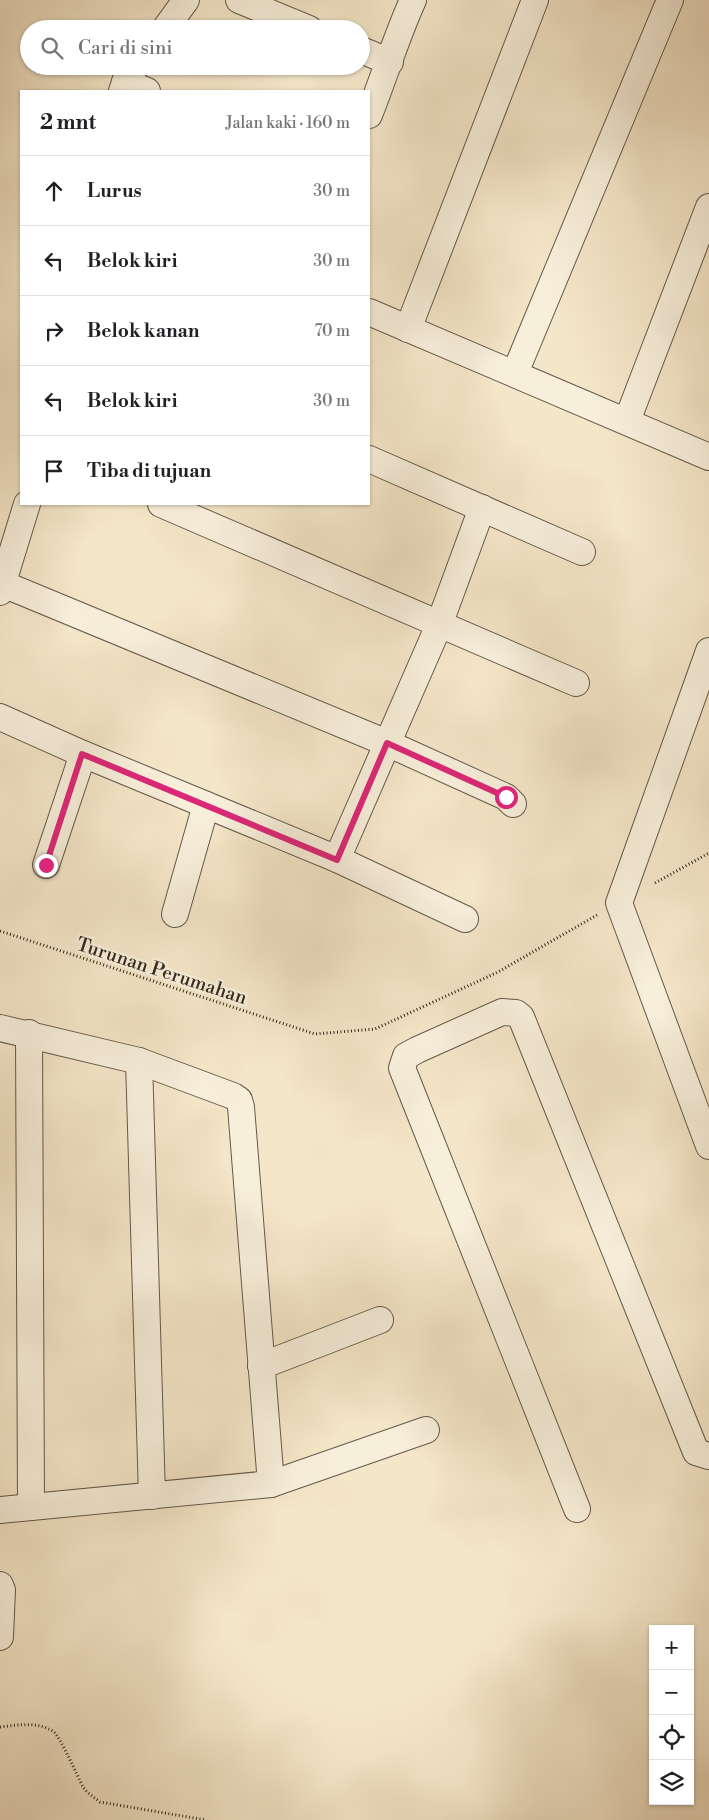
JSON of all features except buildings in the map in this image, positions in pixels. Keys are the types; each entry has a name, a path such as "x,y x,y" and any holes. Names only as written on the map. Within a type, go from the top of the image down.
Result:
{"street":[{"path":"172,20 186,0"},
{"path":"239,0 287,20"},
{"path":"370,112 390,62 396,39 413,0"},
{"path":"408,329 535,0"},
{"path":"515,374 670,0"},
{"path":"370,54 390,62"},
{"path":"627,421 709,207"},
{"path":"370,312 709,457"},
{"path":"370,459 582,552"},
{"path":"27,505 1,588 387,743 506,797 513,804"},
{"path":"163,505 576,682"},
{"path":"337,860 439,624 482,508"},
{"path":"709,651 619,903 709,1146"},
{"path":"0,717 82,754 337,860 464,919"},
{"path":"46,865 82,754"},
{"path":"175,914 206,805"},
{"path":"577,1509 402,1068 406,1056 416,1050 502,1012 516,1013 521,1017 696,1452 709,1456"},
{"path":"0,1028 139,1061 233,1096 239,1100 271,1484"},
{"path":"29,1034 31,1507"},
{"path":"139,1061 152,1496"},
{"path":"261,1366 380,1320"},
{"path":"0,1510 271,1484 426,1430"},
{"path":"0,1585 2,1590 0,1637"}],"path":[{"path":"619,903 709,853"},
{"name":"Turunan Perumahan","path":"0,931 315,1034 375,1030 498,972 619,903"},
{"path":"0,1727 27,1724 42,1726 55,1733 83,1787 100,1802 206,1820"}],"route":[{"path":"46,865 82,754 337,860 387,743 506,797"}]}
